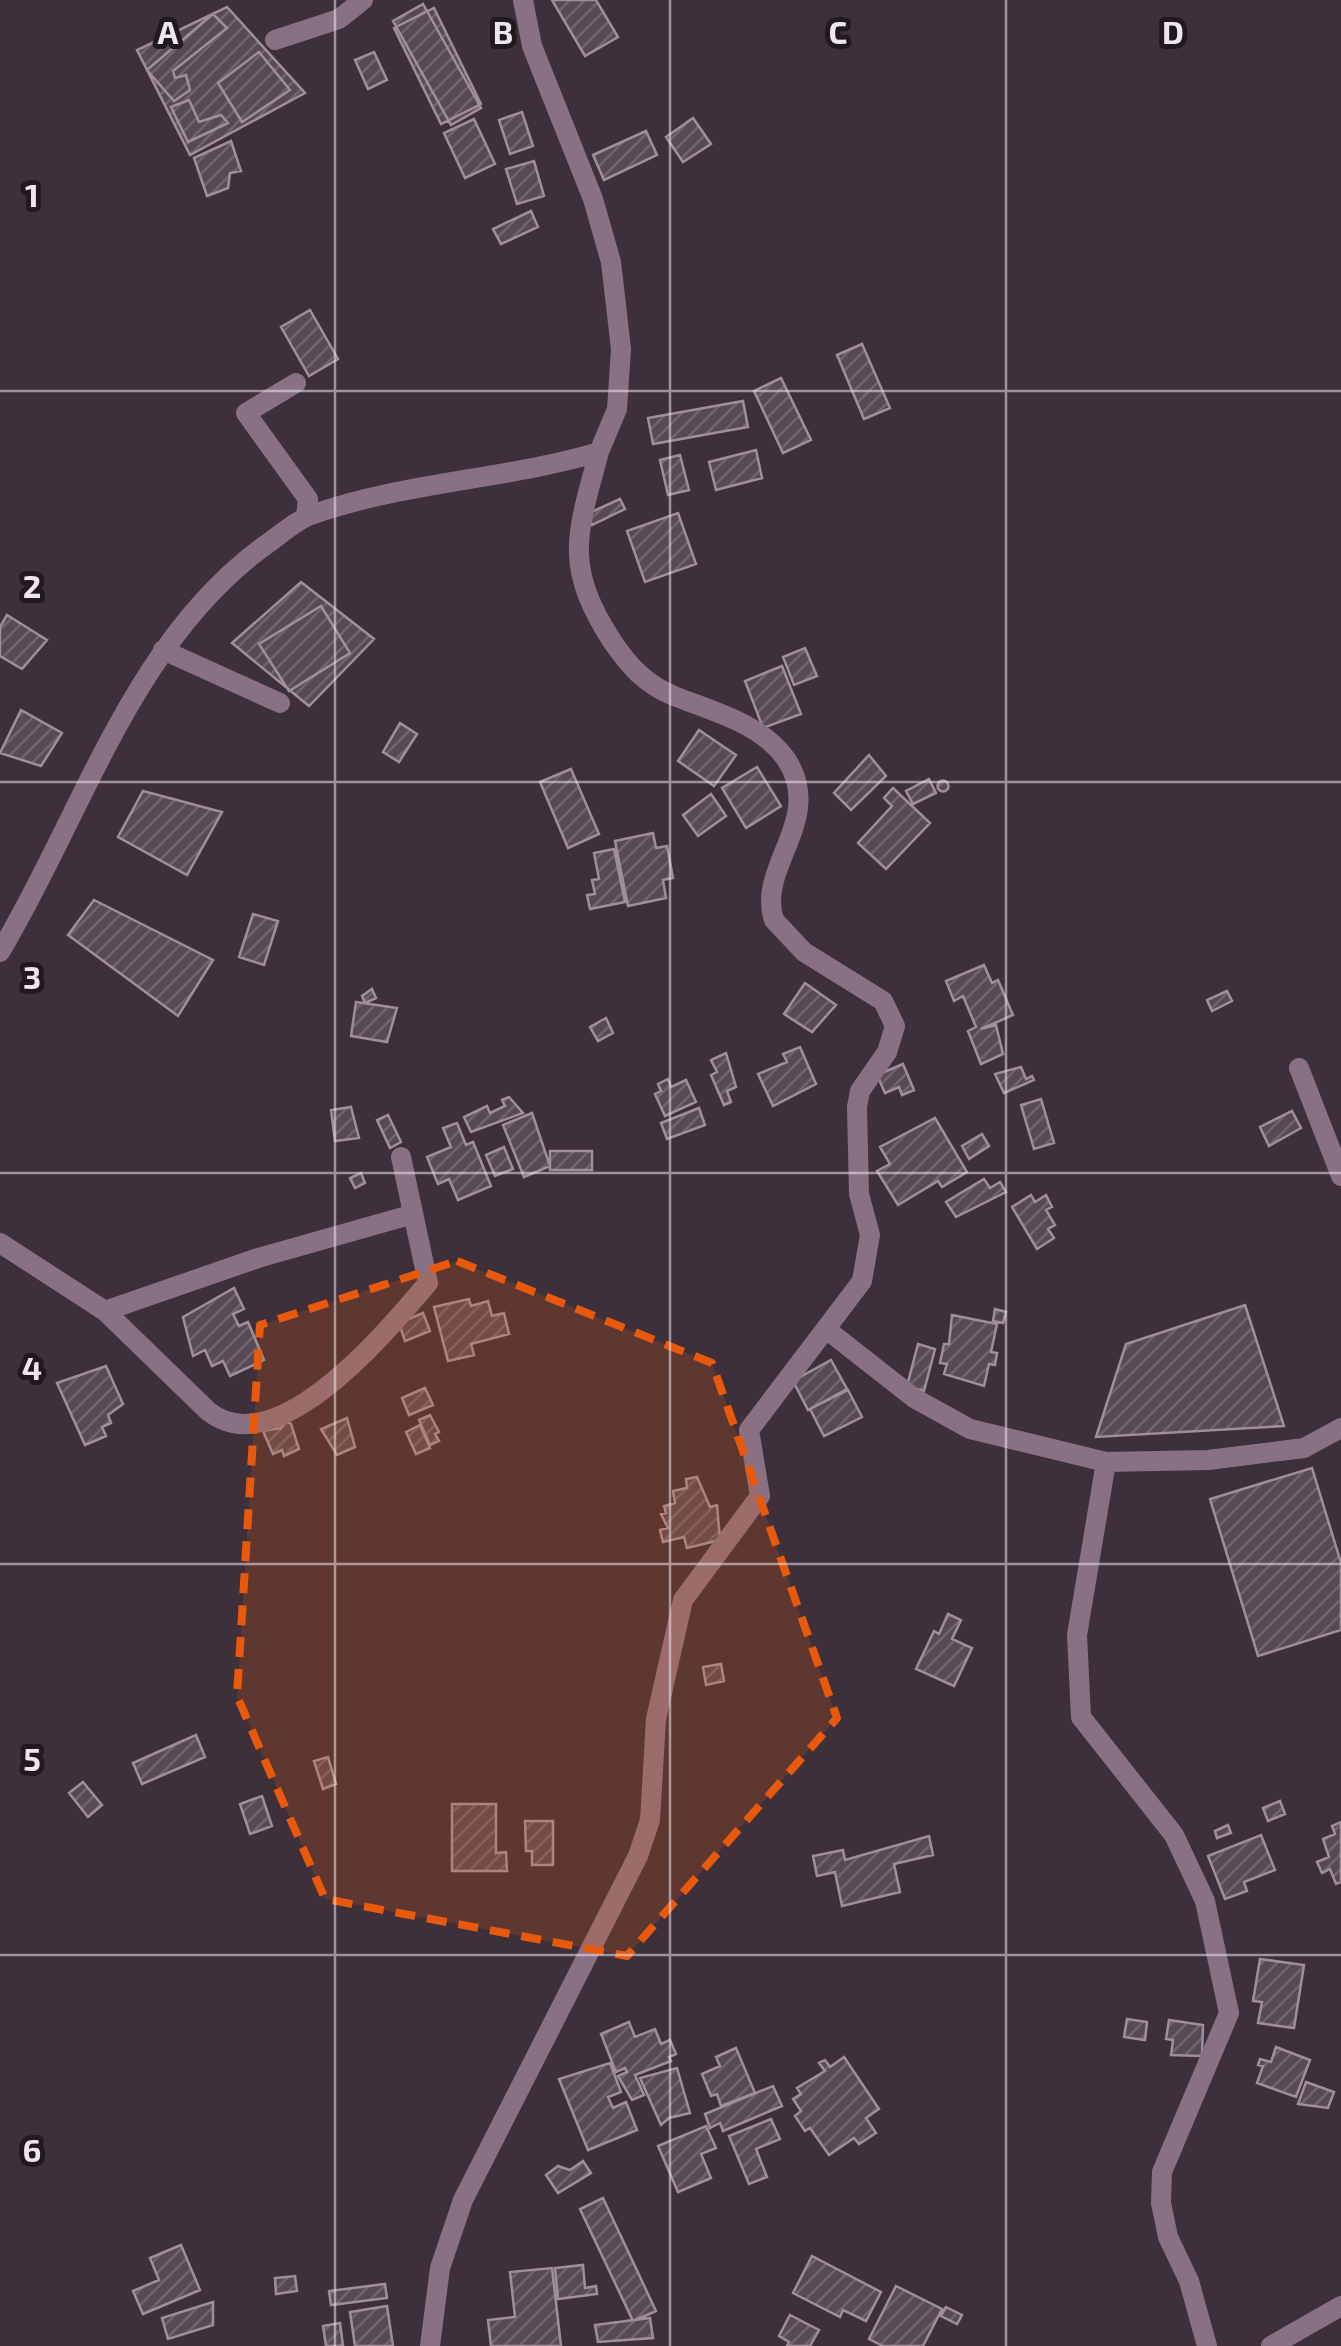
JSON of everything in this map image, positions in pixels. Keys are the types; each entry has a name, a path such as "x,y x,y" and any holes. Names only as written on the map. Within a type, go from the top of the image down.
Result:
{"street":[{"path":"275,40 339,19 363,0"},
{"path":"430,2346 440,2268 463,2200 638,1856 650,1820 656,1719 683,1600 760,1496 748,1430 862,1282 870,1235 858,1194 857,1108 860,1091 887,1052 895,1026 883,1001 804,952 774,920 772,888 798,810 798,786 785,758 754,732 716,710 671,695 637,675 586,598 577,560 580,520 599,452 617,409 621,349 611,262 593,199 532,46 523,0"},
{"path":"296,382 246,413 308,499 306,516"},
{"path":"0,952 163,650 235,567 306,516 380,495 536,470 599,452"},
{"path":"163,650 280,703"},
{"path":"1299,1068 1341,1176"},
{"path":"0,1243 105,1310 223,1423 239,1426 289,1412 324,1392 428,1282 423,1246 410,1215 402,1158"},
{"path":"105,1310 258,1258 410,1215"},
{"path":"826,1328 914,1398 970,1430 1106,1462 1208,1460 1304,1448 1341,1428"},
{"path":"1106,1462 1077,1635 1081,1717 1174,1834 1205,1901 1229,2013 1162,2172 1160,2203 1168,2238 1189,2281 1207,2346"},
{"path":"1271,2346 1341,2306"}],"highlighted area":[{"path":"457,1261 712,1363 837,1718 627,1956 325,1899 237,1696 260,1325"}],"building":[{"path":"552,0 596,0 618,37 585,56"},
{"path":"423,4 481,108 451,125 393,21"},
{"path":"227,7 305,93 190,155 137,50"},
{"path":"434,8 481,104 441,124 394,28"},
{"path":"213,14 227,28 173,71 175,78 186,75 190,90 174,101 147,70"},
{"path":"259,52 290,90 242,122 218,83"},
{"path":"374,52 387,80 368,89 355,60"},
{"path":"189,100 199,122 221,115 228,123 188,142 171,107"},
{"path":"522,112 533,146 510,154 499,120"},
{"path":"693,118 711,144 683,162 666,137"},
{"path":"474,119 495,164 465,178 444,133"},
{"path":"646,131 657,155 604,180 593,155"},
{"path":"231,141 241,171 230,173 228,188 207,196 194,158"},
{"path":"534,161 544,196 517,204 506,169"},
{"path":"531,211 538,227 501,244 493,229"},
{"path":"310,310 338,359 309,376 281,327"},
{"path":"862,344 890,408 864,419 837,355"},
{"path":"781,378 811,440 783,453 754,391"},
{"path":"743,401 748,427 653,444 648,418"},
{"path":"756,450 762,478 716,490 709,462"},
{"path":"680,455 689,490 668,495 660,460"},
{"path":"620,499 625,509 592,525 587,514"},
{"path":"678,513 696,564 645,582 627,531"},
{"path":"301,582 374,639 309,706 232,643"},
{"path":"321,606 350,653 289,691 259,644"},
{"path":"7,615 47,640 22,669 0,656 0,627"},
{"path":"805,648 817,676 794,685 783,657"},
{"path":"782,666 801,714 763,728 745,681"},
{"path":"21,710 62,733 41,766 0,753"},
{"path":"400,723 417,734 399,762 383,752"},
{"path":"699,730 736,755 714,786 678,761"},
{"path":"869,755 886,776 851,810 834,793"},
{"path":"757,767 781,806 746,828 722,788"},
{"path":"571,769 599,834 568,848 540,782"},
{"path":"929,779 936,793 913,804 906,791"},
{"path":"943,780 949,786 943,792 937,786"},
{"path":"893,788 930,823 886,869 858,843 892,806 884,798"},
{"path":"143,791 222,812 187,875 118,837"},
{"path":"711,794 726,816 698,836 683,815"},
{"path":"653,833 656,848 667,846 673,878 663,880 666,898 628,906 615,841"},
{"path":"614,849 625,902 590,909 587,895 595,894 592,880 599,879 594,853"},
{"path":"94,900 213,960 178,1016 68,935"},
{"path":"253,914 278,921 264,965 239,957"},
{"path":"984,965 992,983 998,980 1013,1015 981,1029 996,1025 1003,1054 981,1064 968,1031 976,1027 963,996 954,1001 946,981"},
{"path":"805,983 836,1005 812,1032 784,1014"},
{"path":"372,989 376,998 365,1003 362,996"},
{"path":"1227,991 1232,1001 1212,1011 1207,1000"},
{"path":"356,1002 397,1008 387,1042 351,1036"},
{"path":"606,1018 613,1033 598,1041 590,1027"},
{"path":"800,1047 816,1084 773,1106 758,1074 787,1062 783,1054"},
{"path":"726,1053 736,1087 727,1091 731,1102 724,1105 711,1075 717,1072 711,1060"},
{"path":"903,1064 914,1090 902,1095 899,1087 885,1093 877,1075"},
{"path":"1021,1067 1026,1079 1032,1076 1034,1080 1004,1093 995,1074"},
{"path":"668,1079 671,1087 686,1080 696,1102 665,1116 655,1094 661,1091 658,1084"},
{"path":"509,1097 523,1113 471,1132 464,1117 487,1106 490,1113 505,1106 502,1100"},
{"path":"1041,1099 1054,1143 1034,1149 1021,1105"},
{"path":"351,1107 359,1138 335,1141 331,1110"},
{"path":"699,1108 705,1125 667,1139 661,1123"},
{"path":"1292,1111 1301,1128 1269,1146 1260,1127"},
{"path":"532,1113 550,1166 524,1177 503,1125"},
{"path":"388,1115 401,1142 390,1148 377,1120"},
{"path":"935,1118 967,1172 942,1187 938,1181 898,1205 877,1171 890,1164 880,1147"},
{"path":"457,1123 466,1145 473,1142 491,1186 458,1200 449,1179 438,1184 427,1157 451,1147 443,1128"},
{"path":"982,1134 989,1146 969,1159 962,1146"},
{"path":"504,1147 513,1169 495,1176 486,1155"},
{"path":"550,1151 592,1151 592,1170 550,1170"},
{"path":"361,1173 365,1183 355,1188 350,1178"},
{"path":"984,1179 990,1188 1000,1182 1006,1192 956,1217 946,1202"},
{"path":"1031,1195 1035,1202 1046,1195 1052,1207 1046,1210 1055,1225 1048,1229 1054,1238 1037,1249 1012,1207"},
{"path":"234,1288 244,1309 233,1314 239,1326 248,1322 264,1360 230,1376 223,1361 212,1366 205,1350 193,1356 183,1317"},
{"path":"469,1299 471,1306 488,1301 492,1316 504,1313 509,1334 471,1344 474,1355 448,1361 434,1307"},
{"path":"1245,1305 1284,1426 1096,1437 1126,1344"},
{"path":"995,1309 1006,1312 1003,1323 993,1321"},
{"path":"423,1313 430,1331 405,1341 399,1323"},
{"path":"952,1315 997,1324 991,1352 997,1353 995,1365 989,1364 984,1386 944,1374 947,1364 940,1363 944,1344 949,1344"},
{"path":"918,1344 935,1349 924,1391 907,1386"},
{"path":"831,1360 847,1389 808,1410 793,1381"},
{"path":"106,1366 123,1404 108,1415 111,1423 102,1427 106,1436 85,1445 57,1383"},
{"path":"425,1388 433,1405 409,1415 402,1398"},
{"path":"848,1390 862,1417 824,1436 810,1409"},
{"path":"430,1415 439,1441 430,1445 419,1420"},
{"path":"347,1418 355,1447 337,1455 321,1429"},
{"path":"285,1421 291,1424 299,1449 284,1456 282,1450 273,1454 263,1431 281,1428"},
{"path":"420,1425 430,1448 416,1454 406,1432"},
{"path":"1312,1468 1341,1563 1341,1630 1258,1656 1210,1499"},
{"path":"697,1477 710,1507 717,1505 720,1540 687,1548 684,1537 663,1542 660,1530 668,1528 661,1514 666,1513 664,1506 675,1503 673,1491 687,1488 686,1479"},
{"path":"948,1614 961,1620 952,1639 972,1648 954,1686 916,1669 934,1631 939,1634"},
{"path":"721,1664 724,1681 706,1685 703,1667"},
{"path":"196,1735 205,1757 142,1784 133,1763"},
{"path":"328,1757 336,1784 323,1789 314,1761"},
{"path":"83,1782 102,1805 88,1817 69,1793"},
{"path":"262,1796 272,1826 250,1834 240,1804"},
{"path":"1280,1801 1285,1814 1268,1821 1263,1808"},
{"path":"452,1804 496,1804 496,1853 506,1852 507,1871 452,1871"},
{"path":"525,1821 553,1821 553,1865 532,1865 532,1851 526,1851"},
{"path":"1341,1822 1341,1882 1336,1884 1330,1869 1322,1873 1317,1862 1329,1857 1323,1839 1335,1834 1332,1826"},
{"path":"1228,1825 1231,1833 1217,1838 1215,1831"},
{"path":"1261,1835 1275,1870 1244,1882 1247,1891 1225,1899 1208,1856"},
{"path":"929,1836 933,1855 894,1864 900,1892 842,1906 835,1872 817,1876 813,1856 843,1850 845,1860"},
{"path":"1260,1959 1304,1965 1294,2028 1258,2023 1262,2002 1253,2001"},
{"path":"1127,2019 1147,2022 1145,2040 1124,2037"},
{"path":"1169,2020 1203,2025 1202,2056 1171,2055 1173,2040 1166,2039"},
{"path":"629,2022 635,2037 655,2029 661,2044 670,2040 676,2054 669,2057 671,2061 635,2075 644,2095 632,2100 618,2076 627,2072 625,2068 616,2072 601,2034"},
{"path":"1276,2047 1310,2060 1296,2097 1257,2083 1263,2066 1258,2065 1260,2059 1271,2062"},
{"path":"736,2048 755,2093 721,2106 717,2094 711,2096 702,2074 720,2066 716,2057"},
{"path":"844,2057 879,2109 866,2118 876,2133 859,2144 854,2138 829,2155 810,2128 805,2131 795,2116 801,2111 793,2099 801,2094 797,2088 825,2071 819,2063 825,2060 830,2067"},
{"path":"610,2063 621,2092 608,2097 613,2108 626,2102 637,2130 588,2150 559,2079"},
{"path":"677,2068 690,2113 669,2118 661,2125 640,2078"},
{"path":"1306,2082 1334,2092 1328,2108 1298,2104"},
{"path":"773,2086 782,2106 723,2131 720,2123 710,2128 705,2114"},
{"path":"771,2119 780,2139 756,2149 767,2177 749,2184 729,2136"},
{"path":"706,2126 716,2148 701,2154 711,2178 678,2192 658,2146"},
{"path":"583,2161 591,2173 558,2193 546,2175 558,2166 570,2170"},
{"path":"603,2198 656,2311 633,2321 580,2209"},
{"path":"181,2245 200,2290 143,2314 133,2291 159,2280 150,2258"},
{"path":"812,2256 881,2292 866,2321 843,2310 840,2317 793,2293"},
{"path":"583,2265 585,2288 596,2286 597,2294 558,2299 555,2268"},
{"path":"552,2268 561,2346 491,2346 488,2320 515,2317 510,2272"},
{"path":"295,2276 297,2291 276,2294 275,2278"},
{"path":"385,2284 387,2298 331,2305 329,2291"},
{"path":"896,2286 942,2309 923,2346 883,2346 869,2339"},
{"path":"213,2302 213,2325 168,2339 162,2318"},
{"path":"387,2306 393,2346 355,2346 350,2312"},
{"path":"946,2307 962,2315 957,2324 941,2316"},
{"path":"790,2315 819,2330 810,2346 787,2346 789,2342 779,2336"},
{"path":"650,2318 653,2338 598,2342 595,2325"},
{"path":"340,2323 343,2346 326,2346 323,2326"}]}
